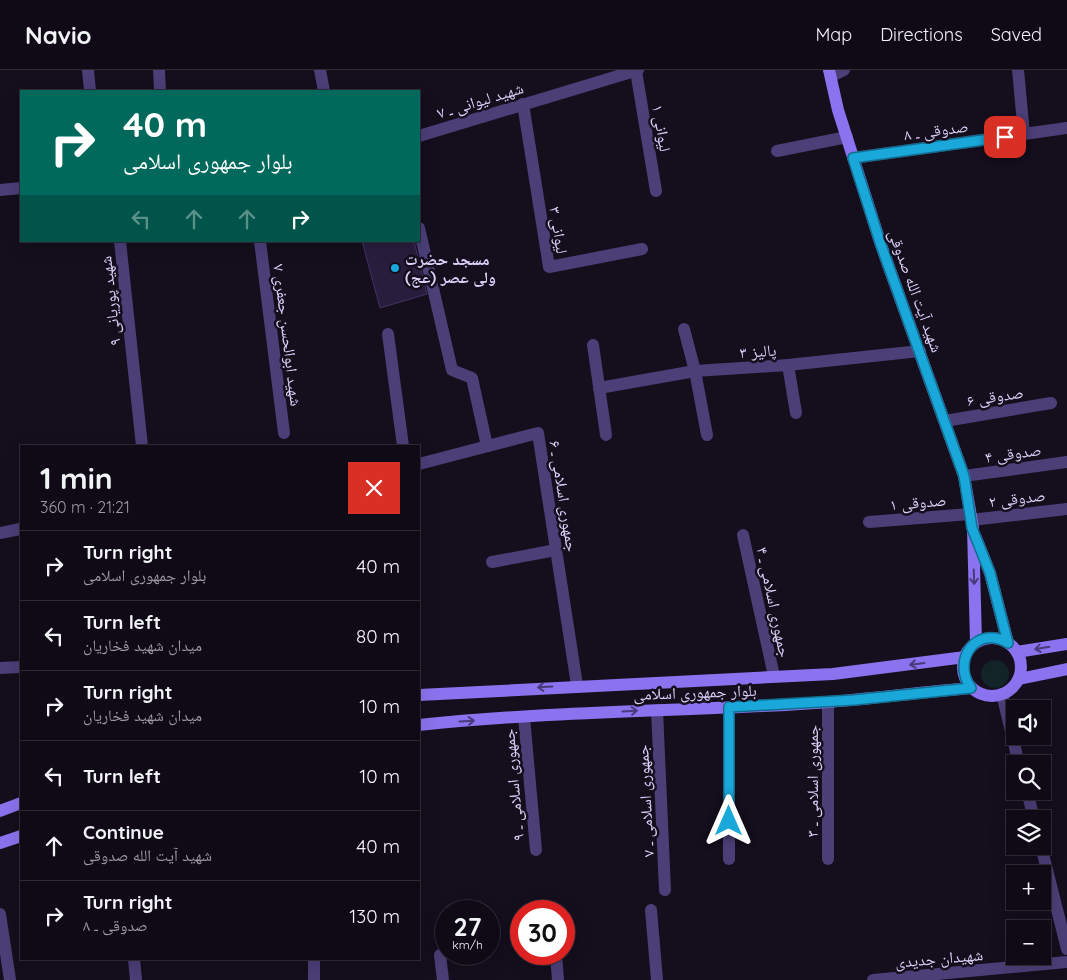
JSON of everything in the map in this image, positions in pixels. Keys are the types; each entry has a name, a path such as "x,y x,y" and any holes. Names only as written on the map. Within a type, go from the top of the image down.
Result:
{"main road":[{"name":"شهید آیت الله صدوقی","path":"830,73 838,110 881,245 964,476 971,521 976,642"},
{"path":"971,521 990,573 1012,647 1020,660 1021,670 1018,679 1009,691 1002,694 985,695 971,688 964,673 965,657 969,649 976,642 994,638 1012,647 1067,644"},
{"name":"بلوار جمهوری اسلامی","path":"420,695 833,674 965,657"},
{"path":"1018,679 1067,669"},
{"name":"بلوار جمهوری اسلامی","path":"420,725 657,710 828,702 971,688"},
{"path":"0,810 20,803"},
{"path":"0,843 20,836"}],"street":[{"path":"88,70 90,90"},
{"path":"159,70 160,90"},
{"path":"320,70 324,90"},
{"name":"شهید لیوانی ـ ۷","path":"420,136 637,70"},
{"name":"لیوانی ۱","path":"637,70 656,191"},
{"path":"830,73 844,70"},
{"path":"1018,70 1024,134"},
{"name":"لیوانی ۳","path":"523,104 549,268 642,249"},
{"name":"صدوقی ـ ۸","path":"853,158 1067,128"},
{"path":"777,151 847,137"},
{"path":"0,190 20,188"},
{"path":"420,232 452,370 472,378 487,446"},
{"name":"شهید پوریانی ۹","path":"120,242 142,445"},
{"name":"شهید ابوالحسن جعفری ۷","path":"260,242 284,433"},
{"path":"684,329 707,435"},
{"path":"388,334 403,445"},
{"path":"593,345 606,435"},
{"name":"پالیز ۳","path":"599,388 694,371 788,365 920,351"},
{"path":"788,365 796,412"},
{"name":"صدوقی ۶","path":"945,421 1051,403"},
{"name":"جمهوری اسلامی ـ ۶","path":"420,464 538,433 577,686"},
{"name":"صدوقی ۴","path":"964,476 1067,462"},
{"name":"صدوقی ۲","path":"971,521 1067,509"},
{"name":"صدوقی ۱","path":"869,522 971,521"},
{"path":"0,532 20,529"},
{"name":"جمهوری اسلامی ـ ۴","path":"743,534 774,676"},
{"path":"492,562 556,550"},
{"path":"0,668 20,667"},
{"path":"1002,694 1018,755"},
{"name":"جمهوری اسلامی ـ ۳","path":"828,702 828,859"},
{"path":"729,707 729,859"},
{"name":"جمهوری اسلامی ـ ۷","path":"657,710 665,890"},
{"name":"جمهوری اسلامی ـ ۹","path":"524,718 536,850"},
{"path":"1043,855 1067,949"},
{"path":"651,910 657,980"},
{"path":"0,914 10,980"},
{"path":"134,960 136,980"},
{"path":"314,960 314,980"},
{"name":"شهیدان جدیدی","path":"873,980 1005,974 1067,962"},
{"path":"441,965 443,980"},
{"path":"557,965 558,980"}],"shaded area":[{"path":"995,660 1005,664 1009,674 1005,684 995,688 985,684 981,674 985,664"}],"building":[{"name":"مسجد حضرت ولی عصر (عج)","path":"362,242 414,242 427,294 380,308"}],"place":[{"name":"مسجد حضرت ولی عصر (عج)","path":"395,268"}],"route":[{"path":"729,821 729,707 854,700 971,688 966,681 963,665 969,649 976,642 985,639 994,638 1008,643 990,573 972,528 964,476 881,245 853,158 1005,137"}]}
